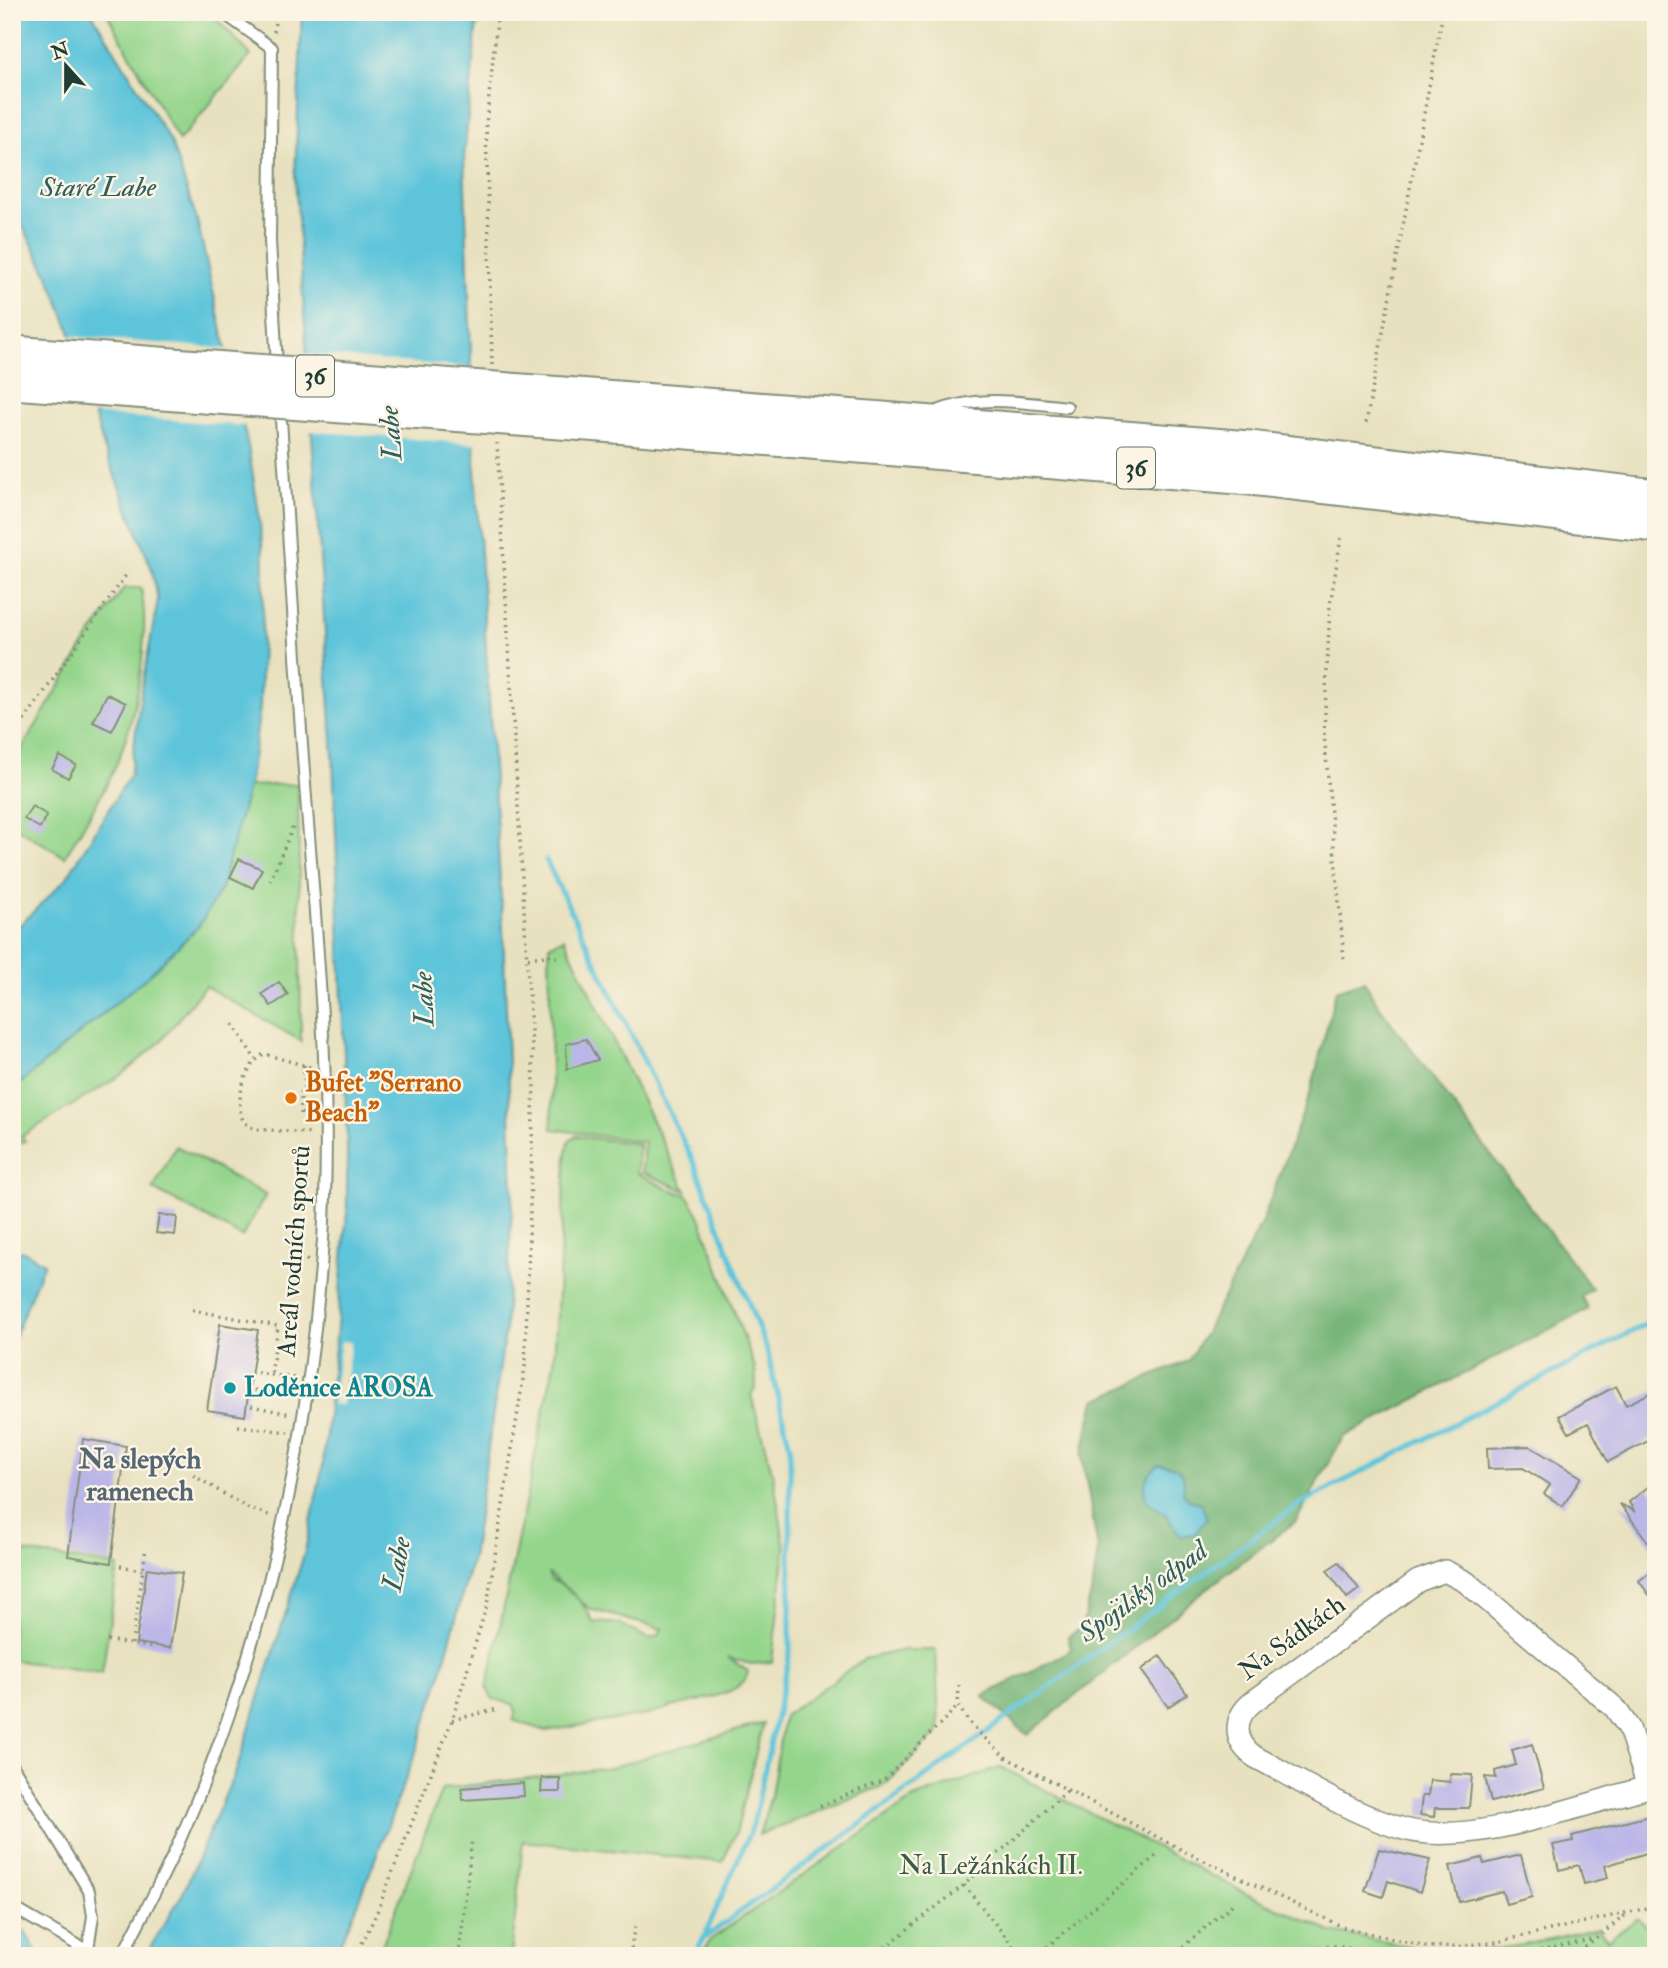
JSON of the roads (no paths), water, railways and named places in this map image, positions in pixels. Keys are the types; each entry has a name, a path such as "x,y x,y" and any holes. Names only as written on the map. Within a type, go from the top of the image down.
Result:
{"main road":[{"name":"36","path":"12,353 1250,478 1656,525"},
{"name":"36","path":"12,382 616,412 913,420 1250,449 1656,496"}],"street":[{"name":"Na Sádkách","path":"1445,1571 1466,1581 1615,1708 1629,1728 1652,1786 1485,1831 1454,1835 1419,1833 1374,1818 1255,1757 1242,1746 1237,1725 1240,1716 1254,1701 1418,1581 1445,1571"}],"lane":[{"name":"Areál vodních sportů","path":"122,1956 179,1841 227,1717 272,1569 307,1396 325,1196 318,953 272,279 272,48 222,12"},
{"path":"913,420 953,404 985,399 1067,407"},
{"path":"12,1765 89,1891 93,1916 88,1954 12,1907"}],"water":[{"name":"Staré Labe","path":"12,12 91,12 171,142 197,220 248,446 264,561 260,708 250,780 221,888 199,926 148,976 12,1090 12,933 66,879 130,775 142,686 158,600 152,570 104,448 68,325 47,273 12,205"},
{"name":"Labe","path":"302,12 478,12 464,158 475,469 503,929 513,1191 505,1332 472,1558 439,1682 417,1749 356,1909 334,1956 145,1956 183,1893 237,1768 305,1551 323,1464 347,1212 347,1137 333,755 295,175"},
{"path":"12,1250 25,1252 44,1263 12,1343"},
{"path":"1158,1465 1177,1468 1184,1479 1183,1493 1189,1500 1201,1503 1207,1518 1195,1534 1181,1536 1166,1515 1146,1500 1146,1481"},
{"path":"12,1926 25,1931 39,1956 12,1956"}],"waterway":[{"path":"546,860 695,1165 767,1350 790,1447 790,1652 753,1825 704,1937"},
{"name":"Spojilský odpad","path":"694,1956 703,1939 1298,1505 1656,1319"}],"place":[{"name":"Bufet \"Serrano Beach\"","path":"291,1098"},
{"name":"Loděnice AROSA","path":"230,1388"}],"district":[{"name":"Na slepých ramenech","path":"140,1475"}],"park label":[{"name":"Na Ležánkách II.","path":"991,1866"}]}
